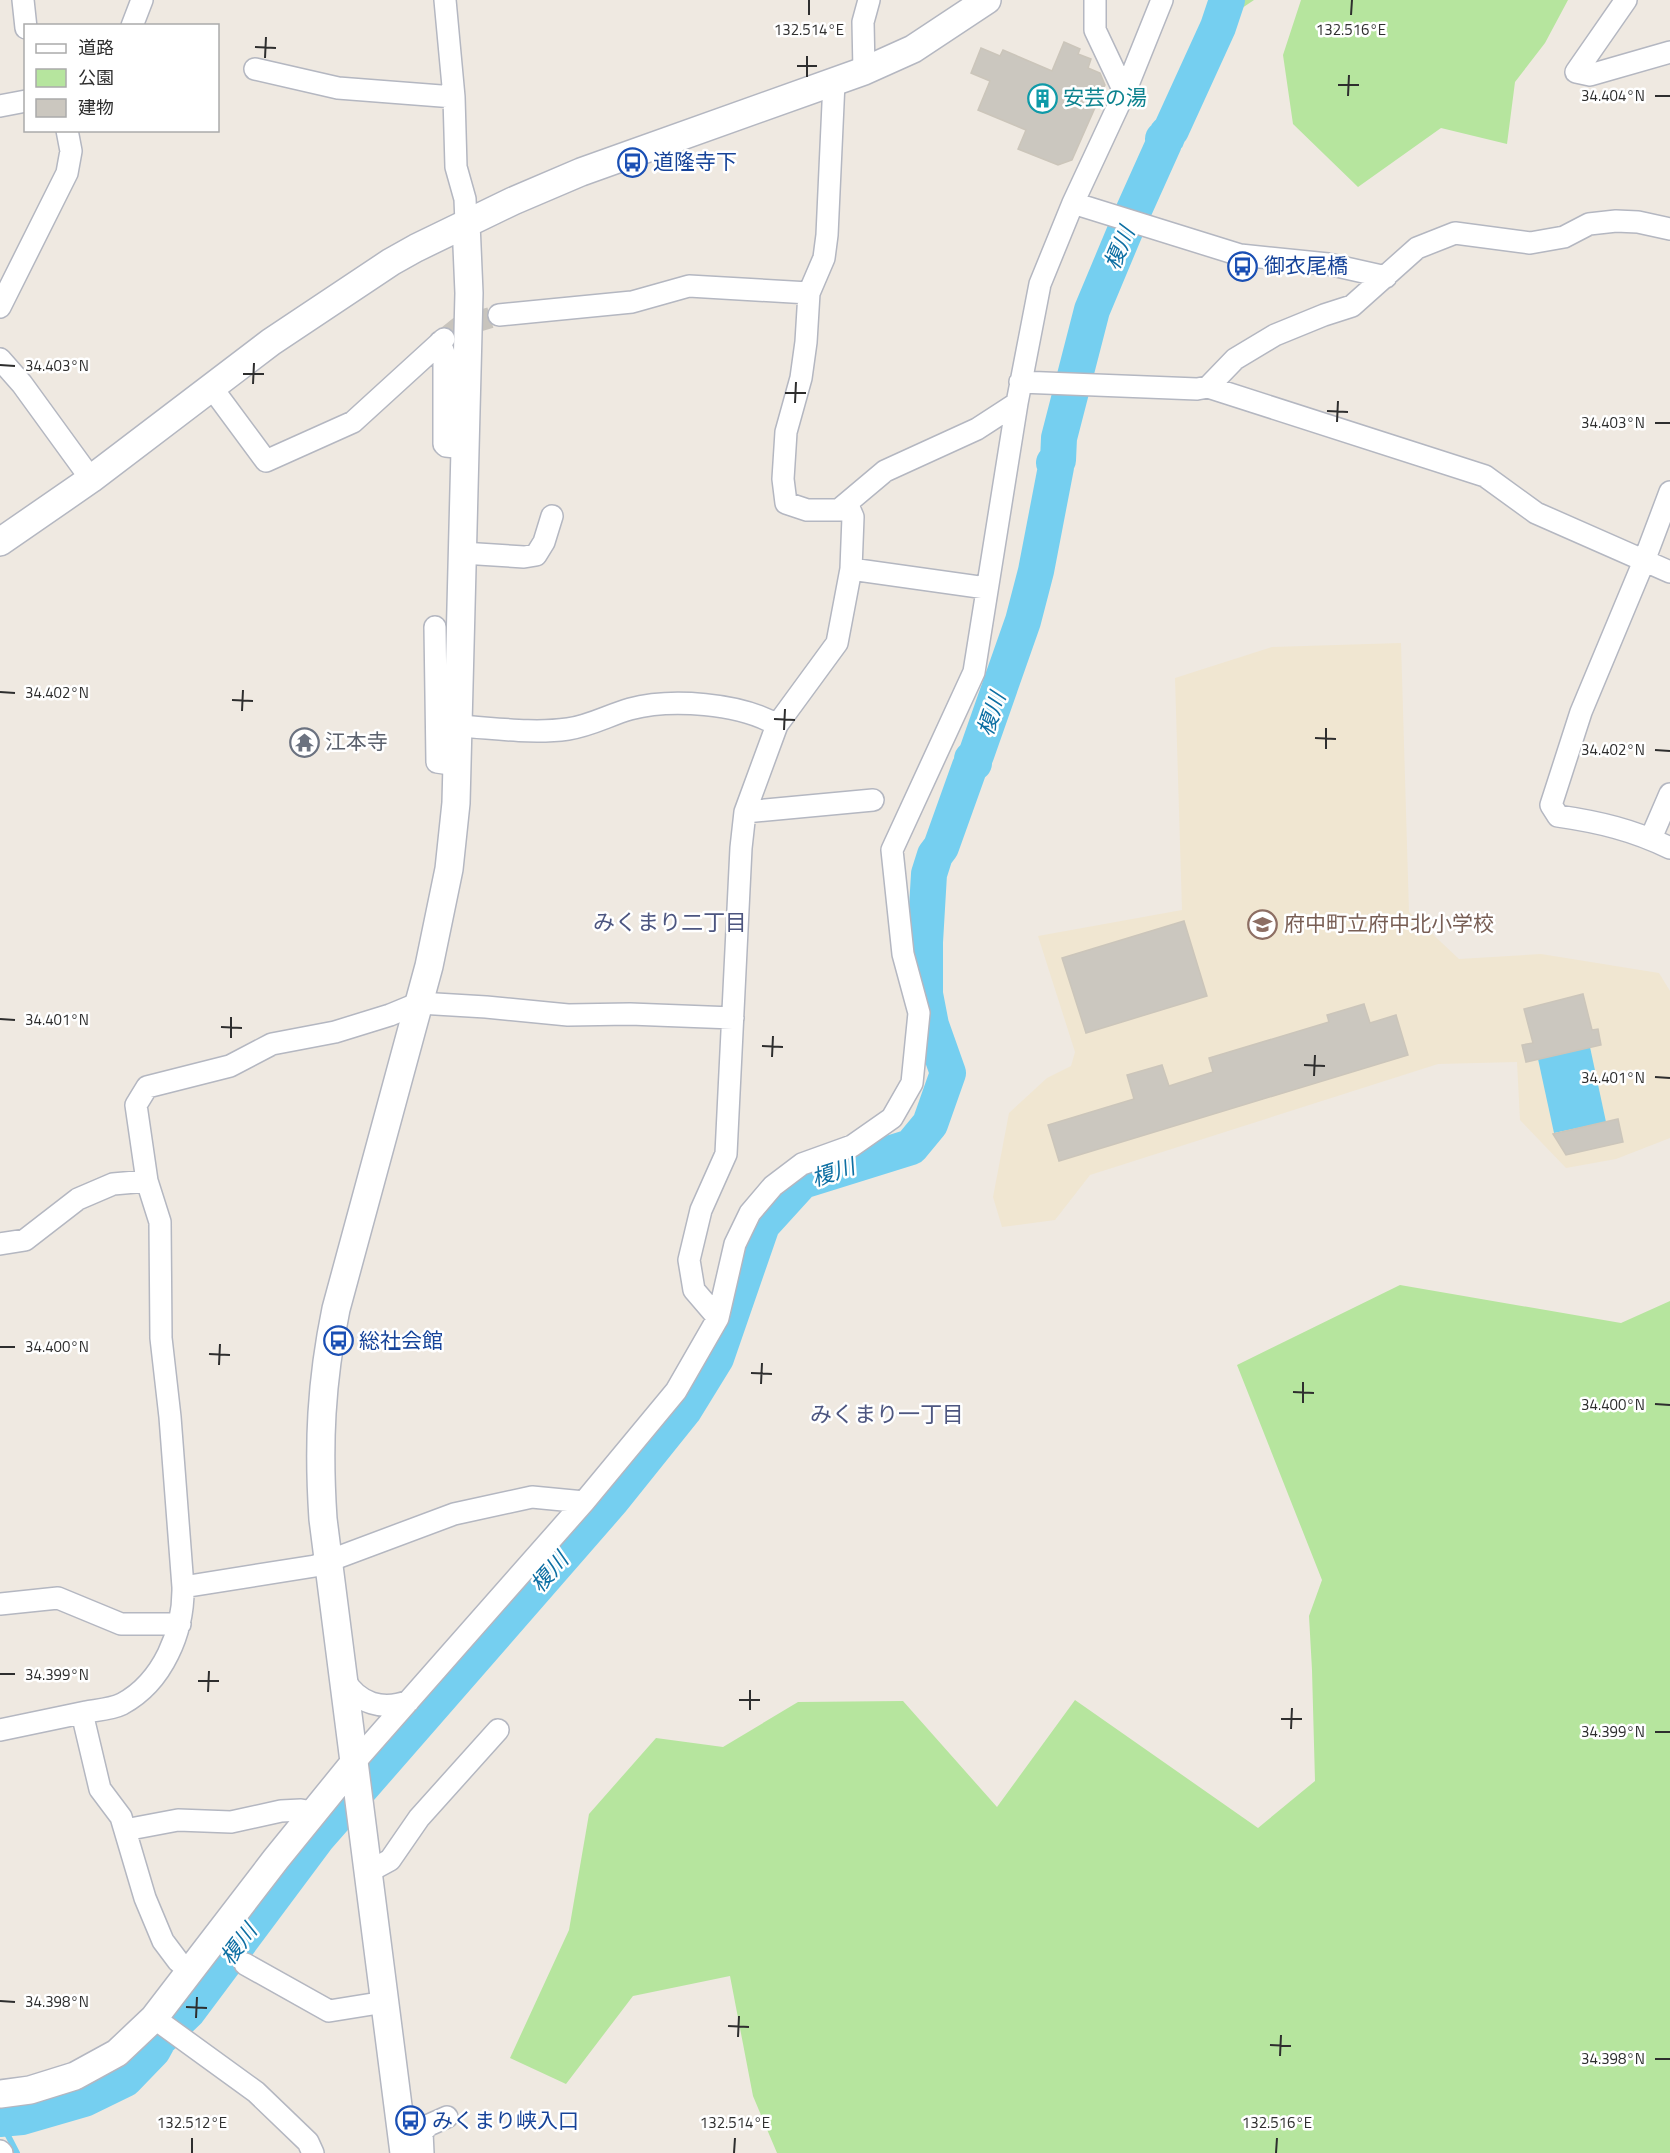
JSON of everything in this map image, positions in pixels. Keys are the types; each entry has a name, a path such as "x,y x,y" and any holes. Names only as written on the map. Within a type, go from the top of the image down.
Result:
{"street":[{"path":"23,0 26,24"},
{"path":"133,24 142,0"},
{"path":"404,2153 323,1519 320,1434 328,1351 336,1309 437,934 449,869 456,803 469,293 465,200 456,167 454,97 445,0"},
{"path":"864,71 862,22 869,0"},
{"path":"0,542 91,479 271,342 391,262 466,223 581,172 864,71 913,49 987,0"},
{"path":"1095,0 1095,30 1121,85 1127,87"},
{"path":"0,2094 30,2090 75,2076 117,2053 154,2018 313,1812 355,1769 409,1701 584,1502 676,1390 718,1318 735,1244 750,1212 773,1186 802,1164 852,1146 892,1118 912,1083 919,1013 903,954 892,850 974,672 1018,392 1040,284 1073,203 1127,87 1162,0"},
{"path":"1626,0 1576,72 1590,75 1670,52"},
{"path":"255,69 338,88 454,97"},
{"path":"718,1318 694,1290 689,1260 701,1209 726,1154 741,848 745,812 777,725 837,643 851,569 853,517 850,510 841,508 807,510 786,503 783,479 786,432 801,378 809,293 824,258 827,235 834,82"},
{"path":"0,106 24,101"},
{"path":"0,307 67,173 71,151 67,132"},
{"path":"1073,203 1240,255 1328,264 1386,277"},
{"path":"1208,387 1235,358 1275,335 1352,306 1417,248 1455,233 1530,243 1564,237 1589,224 1616,221 1638,222 1670,229"},
{"path":"499,315 632,302 689,286 809,293"},
{"path":"212,388 266,461 353,422 442,340 444,444 450,447 465,448"},
{"path":"0,359 22,384 91,479"},
{"path":"841,508 885,471 977,429 1018,392 1208,387 1485,476 1536,513 1670,572"},
{"path":"1670,492 1581,712 1551,805 1558,816 1600,822 1651,838 1670,848"},
{"path":"462,553 524,557 536,555 544,542 552,516"},
{"path":"851,569 986,588"},
{"path":"435,627 437,762 457,765"},
{"path":"458,726 535,731 569,729 657,703 682,703 744,712 767,718 777,725"},
{"path":"1651,838 1670,794"},
{"path":"745,812 873,800"},
{"path":"0,1730 121,1705 150,1684 174,1641 184,1607 170,1417 161,1338 160,1222 147,1181 136,1105 147,1087 230,1066 272,1044 335,1032 390,1015 419,1003 568,1015 630,1014 733,1018"},
{"path":"0,1244 25,1240 78,1199 113,1184 147,1181"},
{"path":"183,1587 315,1566 454,1514 532,1497 584,1502"},
{"path":"0,1604 58,1598 121,1624 180,1624"},
{"path":"344,1679 355,1694 372,1704 391,1706 409,1701"},
{"path":"82,1713 100,1789 121,1817 145,1898 162,1941 178,1961 190,1971"},
{"path":"368,1872 390,1860 419,1818 498,1730"},
{"path":"125,1830 178,1820 231,1822 281,1811 313,1812"},
{"path":"245,1964 329,2011 385,2002"},
{"path":"154,2018 256,2092 308,2142 313,2153"},
{"path":"423,2153 422,2132 429,2125 447,2117"}],"shaded area":[{"name":"府中町立府中北小学校","path":"1401,643 1409,912 1459,959 1541,954 1659,973 1670,991 1670,1138 1616,1159 1566,1168 1520,1120 1517,1062 1438,1064 1090,1175 1055,1220 1002,1227 993,1197 1009,1113 1047,1078 1071,1066 1075,1052 1038,936 1182,910 1175,678 1272,647"}],"green space":[{"path":"1215,0 1254,0 1199,37"},
{"path":"1301,0 1568,0 1545,43 1515,82 1507,144 1441,128 1358,187 1293,124 1283,55"},
{"path":"1400,1285 1621,1323 1670,1301 1670,2153 777,2153 753,2096 730,1976 633,1996 566,2084 510,2058 569,1930 589,1814 656,1738 723,1747 798,1702 903,1701 997,1807 1075,1700 1258,1828 1315,1781 1309,1616 1322,1580 1237,1365"}],"water":[{"path":"1590,1047 1606,1122 1554,1133 1538,1059"}],"building":[{"name":"安芸の湯","path":"1064,42 1080,49 1078,54 1091,59 1088,68 1100,73 1105,85 1072,160 1058,165 1018,149 1026,130 978,110 990,81 971,73 981,48 1000,56 1003,50 1052,71"},
{"path":"1184,921 1207,996 1086,1033 1062,958"},
{"path":"1583,994 1592,1030 1598,1029 1601,1045 1526,1062 1522,1045 1533,1043 1524,1009"},
{"path":"1364,1004 1370,1023 1396,1015 1408,1055 1059,1161 1048,1125 1134,1099 1127,1075 1162,1065 1169,1086 1213,1072 1209,1058 1329,1022 1327,1015"},
{"path":"1618,1119 1623,1142 1566,1155 1553,1134"}],"waterway":[{"name":"榎川","path":"0,2119 22,2117 84,2099 125,2079 153,2050 159,2039 188,2011 317,1838 611,1501 684,1410 716,1358 762,1225 802,1181 911,1147 930,1124 948,1073 931,1025 925,994 929,874 970,766 974,763 972,759 976,755 1023,621 1036,571 1056,467 1054,463 1058,460 1059,438 1092,310 1164,143 1163,139 1171,130 1218,27 1227,0"},
{"path":"0,2120 17,2153"}],"tunnel":[{"path":"444,339 459,327 499,315"}],"place":[{"name":"安芸の湯","path":"1042,98"},
{"name":"道隆寺下","path":"632,162"},
{"name":"御衣尾橋","path":"1243,266"},
{"name":"江本寺","path":"304,742"},
{"name":"府中町立府中北小学校","path":"1263,924"},
{"name":"総社会館","path":"338,1341"},
{"name":"みくまり峡入口","path":"411,2121"}],"district":[{"name":"みくまり二丁目","path":"670,922"},
{"name":"みくまり一丁目","path":"887,1414"}]}
